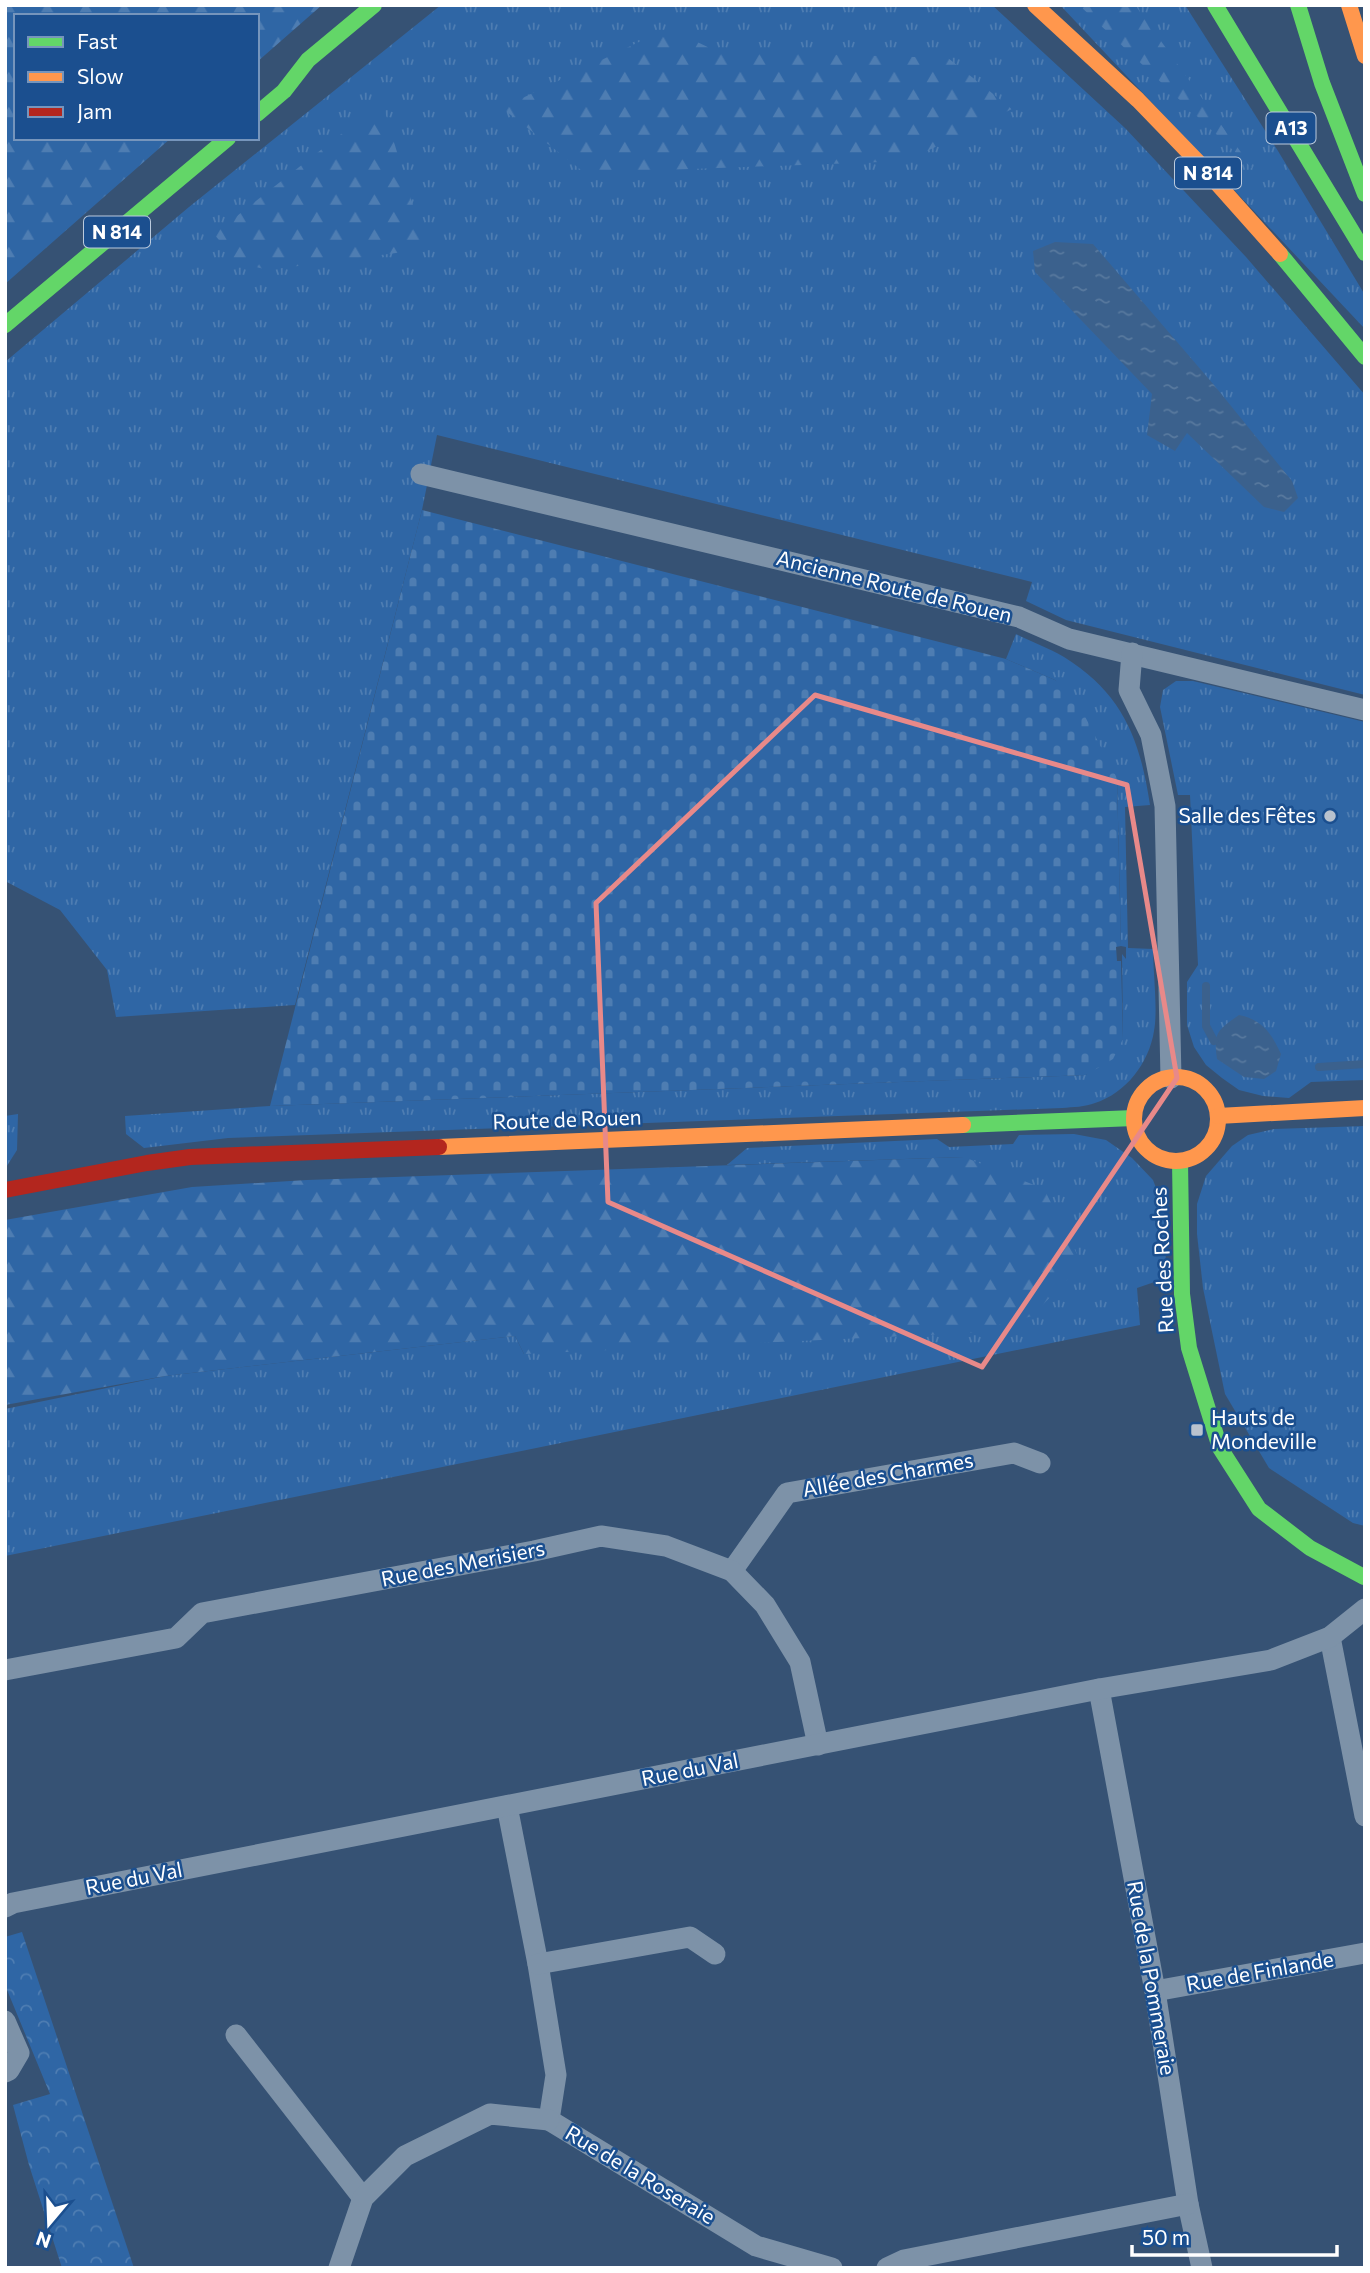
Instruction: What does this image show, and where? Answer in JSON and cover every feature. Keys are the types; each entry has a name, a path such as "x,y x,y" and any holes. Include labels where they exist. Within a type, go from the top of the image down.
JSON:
{"main road":[{"path":"259,112 284,91 308,61 374,5"},
{"name":"N 814","path":"1035,5 1136,98 1186,150 1295,270 1365,357"},
{"name":"A13","path":"1215,5 1365,253"},
{"path":"1298,5 1322,83 1365,194"},
{"path":"1349,5 1365,56"},
{"path":"284,91 321,73"},
{"name":"N 814","path":"5,325 226,140"},
{"path":"1171,1078 1193,1081 1202,1087 1215,1105 1218,1115 1214,1137 1208,1146 1200,1154 1180,1161 1166,1160 1142,1145 1136,1133 1134,1118 1141,1096 1149,1087 1171,1078"},
{"path":"1218,1115 1365,1108"},
{"name":"Route de Rouen","path":"5,1190 190,1157 1134,1118"},
{"name":"Rue des Roches","path":"1180,1161 1182,1294 1189,1348 1220,1448 1259,1509 1310,1548 1364,1577"},
{"path":"1364,1577 1361,1593 1365,1602"}],"street":[{"name":"Ancienne Route de Rouen","path":"421,474 1019,617 1069,639 1365,710"},
{"path":"1132,653 1129,690 1151,735 1165,806 1171,1078"},
{"name":"Allée des Charmes","path":"732,1572 787,1493 1014,1453 1040,1463"},
{"name":"Rue des Merisiers","path":"5,1670 177,1638 202,1613 521,1554 601,1536 666,1545 732,1572 765,1605 800,1662 818,1745"},
{"name":"Rue du Val","path":"5,1906 1099,1689 1271,1661 1330,1637 1365,1609"},
{"path":"1330,1637 1365,1816"},
{"name":"Rue de la Pommeraie","path":"1099,1689 1155,1991 1188,2204 1202,2268"},
{"name":"Rue de la Roseraie","path":"507,1806 538,1964 556,2075 549,2120 756,2246 832,2268"},
{"path":"538,1964 690,1937 715,1954"},
{"name":"Rue de Finlande","path":"1155,1991 1365,1953"},
{"path":"5,2021 19,2053 5,2072"},
{"path":"236,2035 363,2198"},
{"path":"339,2268 363,2198 405,2156 490,2114 549,2120"},
{"path":"887,2268 904,2260 1188,2204"}],"highlighted area":[{"path":"815,695 1127,785 1177,1078 982,1367 608,1202 596,903"}],"green space":[{"path":"5,5 322,5 259,60 259,14 14,14 14,140 169,140 5,284"},
{"path":"441,5 992,5 1125,128 1246,257 1365,395 1365,695 1066,620 1026,601 1032,582 437,435 422,510 295,1005 116,1017 107,970 60,910 5,881 5,362 189,207"},
{"path":"1060,5 1185,5 1365,295 1365,329"},
{"path":"1079,5 1135,5 1253,169"},
{"path":"668,28 716,51 948,58 1012,109 907,161 585,173 502,108"},
{"path":"382,102 426,249 268,270 237,262 214,234"},
{"path":"422,510 1006,659 1055,680 1079,705 1117,778 1121,946 1116,947 1117,961 1121,961 1123,1039 1113,1059 1086,1075 270,1106"},
{"path":"1016,634 1064,657 1101,686 1115,703 1134,739 1146,781 1150,805 1125,807 1128,948 1153,949 1155,1022 1147,1054 1134,1075 1117,1092 1087,1105 1062,1108 228,1138 144,1148 126,1134 125,1116 270,1106 1086,1075 1123,1039 1122,954 1126,959 1126,947 1121,946 1117,778 1055,680 1006,659"},
{"path":"1176,681 1193,681 1365,722 1365,1080 1311,1082 1289,1098 1263,1096 1239,1090 1222,1078 1206,1065 1194,1047 1187,1025 1187,982 1198,965 1190,795 1178,795 1160,707 1163,690"},
{"path":"18,1114 17,1150 5,1169 5,1116"},
{"path":"1365,1126 1365,1526 1353,1523 1269,1468 1225,1394 1203,1288 1197,1234 1197,1204 1206,1176 1232,1146 1248,1135 1274,1129"},
{"path":"1074,1134 1106,1140 1132,1158 1153,1180 1165,1211 1166,1278 1137,1288 1140,1325 5,1556 5,1409 165,1376 515,1336 524,1354 964,1157 727,1165 747,1148 937,1139 949,1147 1013,1144 1019,1135"},
{"path":"964,1157 1044,1189 1082,1264 1032,1316 970,1333 524,1354 515,1336 165,1376 5,1405 5,1220 192,1187 307,1180"},
{"path":"22,1932 134,2268 62,2268 13,2105 50,2094 5,1985 5,1937"}],"water":[{"path":"1055,242 1093,244 1214,385 1292,481 1298,498 1284,512 1264,507 1187,433 1175,451 1147,435 1152,394 1035,272 1033,251"},
{"path":"1239,1015 1254,1020 1265,1028 1281,1054 1276,1071 1264,1079 1244,1077 1217,1059 1216,1043 1219,1032"}],"waterway":[{"path":"1206,986 1206,1026 1214,1041"},
{"path":"1319,1067 1365,1064"}],"traffic: fast":[{"path":"259,112 284,91 308,60 374,5"},
{"path":"1215,5 1365,253"},
{"path":"1298,5 1322,83 1365,194"},
{"path":"5,325 226,140"},
{"path":"1280,254 1365,357"},
{"path":"963,1125 1134,1118"},
{"path":"1180,1161 1182,1294 1189,1348 1220,1448 1259,1509 1310,1548 1364,1577"}],"traffic: slow":[{"path":"1035,5 1138,100 1280,254"},
{"path":"1349,5 1365,56"},
{"path":"1176,1077 1192,1080 1211,1096 1218,1119 1215,1135 1199,1154 1176,1161 1160,1158 1141,1142 1134,1119 1137,1103 1153,1084 1176,1077"},
{"path":"1218,1116 1365,1108"},
{"path":"439,1147 963,1125"}],"traffic: jam":[{"path":"5,1190 190,1157 439,1147"}],"place":[{"name":"Salle des Fêtes","path":"1330,816"},
{"name":"Hauts de Mondeville","path":"1197,1430"}]}
